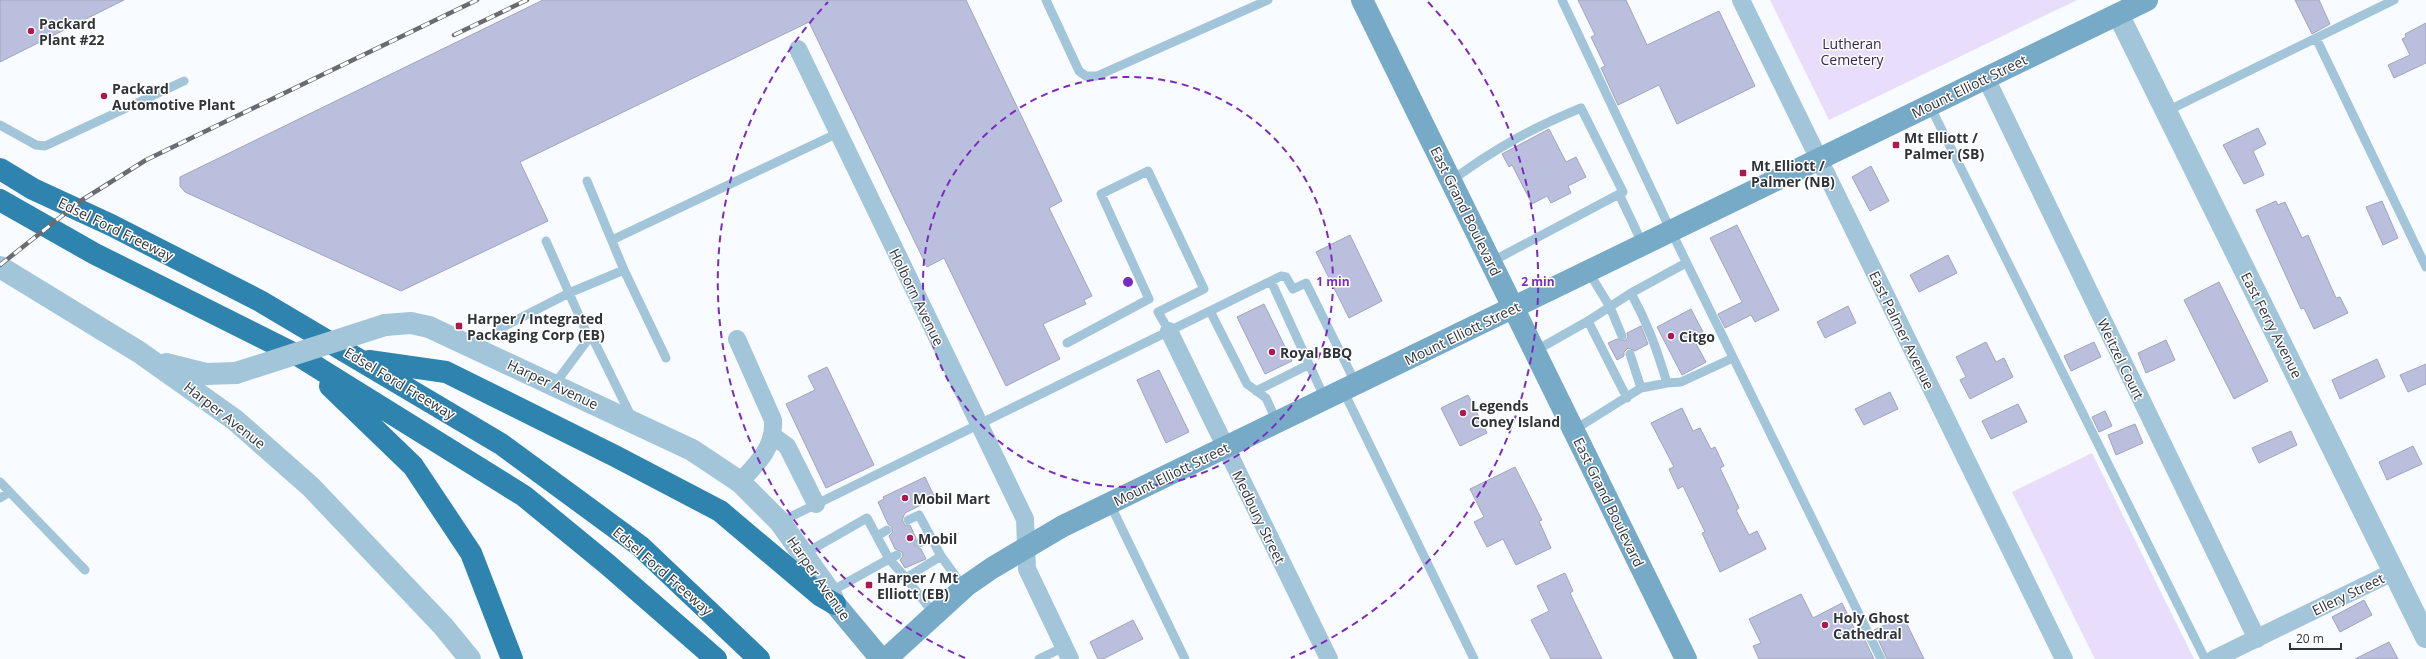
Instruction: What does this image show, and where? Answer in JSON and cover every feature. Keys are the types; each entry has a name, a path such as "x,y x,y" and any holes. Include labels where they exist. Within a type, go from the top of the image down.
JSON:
{"highway":[{"name":"Edsel Ford Freeway","path":"0,169 33,189 111,225 260,301 501,444 640,546 759,659"},
{"name":"Edsel Ford Freeway","path":"0,200 95,254 299,356 524,496 607,564 716,659"},
{"path":"299,356 413,466 471,553 512,659"},
{"path":"360,359 446,372 615,456 720,511 821,596 832,598"}],"main road":[{"name":"East Grand Boulevard","path":"1362,0 1686,659"},
{"name":"Mount Elliott Street","path":"886,659 964,588 992,568 1027,547 1110,504 1277,422 2147,0"},
{"name":"Harper Avenue","path":"832,598 881,659"}],"street":[{"name":"East Palmer Avenue","path":"1741,0 2064,659"},
{"name":"East Ferry Avenue","path":"2118,14 2165,112 2395,571 2426,636"},
{"name":"Holborn Avenue","path":"798,49 1025,519 1027,569 1068,653"},
{"name":"Weitzel Court","path":"1986,78 2257,639"},
{"name":"Harper Avenue","path":"0,267 139,352 226,414 311,487 363,544 443,626 470,659"},
{"name":"Harper Avenue","path":"139,352 187,370 219,375 236,373 385,325 411,322 429,327 633,421 692,450 740,482 780,522 832,598"},
{"name":"Medbury Street","path":"1169,331 1329,659"},
{"path":"737,339 773,420 773,436 764,454 740,482"},
{"path":"226,414 222,391 227,381 236,373"},
{"path":"773,436 787,446 816,504"},
{"name":"Ellery Street","path":"2214,659 2395,571"}],"lane":[{"path":"1046,0 1079,71 1086,76 1097,76 1264,1"},
{"path":"1562,0 1686,263 1881,659"},
{"path":"2165,112 2394,0"},
{"path":"2316,38 2426,267"},
{"path":"0,125 36,145 45,146 184,81"},
{"path":"1930,106 2206,659"},
{"path":"1451,181 1484,156 1537,126 1581,108 1623,192 1491,262"},
{"path":"612,240 838,134"},
{"path":"1067,344 1148,299 1102,194 1148,171 1204,288 1158,312 1169,331"},
{"path":"587,181 624,270 666,358"},
{"path":"1619,194 1644,245"},
{"path":"546,241 589,338 594,340 633,421"},
{"path":"1535,351 1588,321 1632,293 1686,263"},
{"path":"497,330 569,293 624,270"},
{"path":"1588,271 1610,307 1622,336"},
{"path":"780,522 1281,276 1286,277 1293,289 1306,283 1341,391 1474,659"},
{"path":"1271,281 1308,365 1341,391"},
{"path":"1632,293 1656,345 1666,383"},
{"path":"1210,311 1247,384 1268,401 1277,422"},
{"path":"1588,321 1627,398"},
{"path":"554,385 589,338"},
{"path":"1630,354 1642,388"},
{"path":"1574,430 1642,388 1666,383 1681,382 1733,358"},
{"path":"1256,391 1308,365"},
{"path":"0,482 84,570"},
{"path":"0,498 10,492"},
{"path":"1110,504 1184,659"},
{"path":"908,520 919,515 941,556 964,588"},
{"path":"802,555 867,518 877,536 893,556 906,578 934,614"},
{"path":"877,536 887,530"},
{"path":"919,543 930,537"},
{"path":"832,598 893,556"},
{"path":"906,578 941,556"},
{"path":"1039,659 1068,653"}],"green space":[{"name":"Lutheran Cemetery","path":"1770,0 2077,0 1829,120"},
{"path":"2092,453 2194,659 2095,659 2012,492"}],"building":[{"name":"Packard Plant #22","path":"0,0 124,0 0,62"},
{"path":"543,0 966,0 1062,201 1049,208 1092,296 1084,300 1086,304 1043,324 1060,359 1006,386 944,258 927,267 809,22 520,162 548,221 401,291 185,192 180,186 180,177"},
{"path":"1578,0 1626,0 1647,45 1719,11 1755,86 1677,124 1659,85 1618,105 1601,68 1605,66 1591,37 1595,35"},
{"path":"2295,0 2319,0 2330,24 2312,34"},
{"path":"2426,23 2426,63 2394,78 2388,65 2410,55 2402,39 2406,37 2405,34"},
{"path":"2258,128 2266,144 2253,151 2264,175 2244,184 2223,145"},
{"path":"1549,129 1566,162 1576,157 1586,177 1568,186 1571,193 1551,203 1547,196 1532,204 1512,165 1509,167 1502,154"},
{"path":"1871,166 1889,201 1870,211 1852,177"},
{"path":"2276,201 2278,205 2285,202 2302,238 2308,235 2336,298 2340,297 2348,313 2314,329 2304,308 2301,309 2256,210"},
{"path":"2382,201 2398,238 2383,245 2366,207"},
{"path":"1737,225 1779,310 1755,322 1751,315 1725,328 1718,314 1742,302 1710,238"},
{"path":"1350,235 1382,301 1349,318 1316,252"},
{"path":"1948,255 1957,273 1919,292 1910,275"},
{"path":"2219,282 2268,381 2234,399 2184,300"},
{"path":"1264,304 1292,361 1265,374 1237,317"},
{"path":"1848,306 1856,323 1825,338 1817,322"},
{"path":"1691,309 1703,332 1693,338 1706,362 1682,375 1657,327"},
{"path":"1641,326 1648,344 1635,351 1628,348 1624,352 1624,356 1617,360 1608,343 1617,339 1625,341 1628,337 1627,333"},
{"path":"2166,340 2175,360 2146,373 2138,353"},
{"path":"1986,342 1996,362 2004,358 2013,377 1970,399 1960,380 1966,377 1956,357"},
{"path":"2094,342 2101,357 2071,371 2064,356"},
{"path":"2377,359 2385,377 2340,399 2332,380"},
{"path":"2426,364 2426,384 2408,392 2400,375"},
{"path":"827,367 874,465 826,488 786,404 815,390 808,376"},
{"path":"1159,370 1189,432 1166,443 1137,380"},
{"path":"1890,392 1898,409 1864,425 1855,409"},
{"path":"1468,395 1487,433 1460,446 1441,408"},
{"path":"2018,404 2027,422 1991,439 1982,421"},
{"path":"1682,408 1693,431 1700,428 1711,449 1715,447 1724,466 1720,468 1739,508 1736,510 1749,535 1757,531 1766,549 1720,572 1702,533 1705,532 1683,486 1678,489 1669,469 1674,467 1651,423"},
{"path":"2105,411 2112,426 2099,432 2092,417"},
{"path":"2135,424 2143,443 2116,455 2108,435"},
{"path":"2291,431 2297,445 2259,463 2252,448"},
{"path":"2413,446 2422,464 2387,480 2379,462"},
{"path":"1515,467 1542,520 1539,521 1551,548 1516,565 1503,539 1487,547 1474,522 1484,517 1470,489"},
{"path":"925,477 935,498 905,513 902,520 905,525 910,525 916,538 914,545 921,549 926,559 905,568 900,560 903,556 902,552 895,549 889,536 892,533 892,527 888,524 878,502 884,499 883,497"},
{"path":"1565,573 1573,591 1570,593 1602,659 1551,659 1531,620 1549,611 1537,586"},
{"name":"Holy Ghost Cathedral","path":"1801,594 1813,618 1842,603 1859,638 1863,636 1874,659 1759,659 1753,646 1761,643 1749,619"},
{"path":"2364,600 2372,615 2340,632 2332,617"},
{"path":"1903,616 1924,659 1887,659 1874,630"},
{"path":"1133,620 1143,639 1103,659 1098,659 1090,642"},
{"path":"2389,642 2398,659 2355,659"}],"railway":[{"path":"0,265 82,200 146,160 477,0"},
{"path":"454,35 527,0"}],"place":[{"name":"Packard Plant #22","path":"31,31"},
{"name":"Packard Automotive Plant","path":"104,96"},
{"name":"Mt Elliott / Palmer (SB)","path":"1896,145"},
{"name":"Mt Elliott / Palmer (NB)","path":"1743,173"},
{"name":"Harper / Integrated Packaging Corp (EB)","path":"459,326"},
{"name":"Citgo","path":"1671,336"},
{"name":"Royal BBQ","path":"1272,352"},
{"name":"Legends Coney Island","path":"1463,413"},
{"name":"Mobil Mart","path":"905,498"},
{"name":"Mobil","path":"910,538"},
{"name":"Harper / Mt Elliott (EB)","path":"869,585"},
{"name":"Holy Ghost Cathedral","path":"1825,625"}]}
